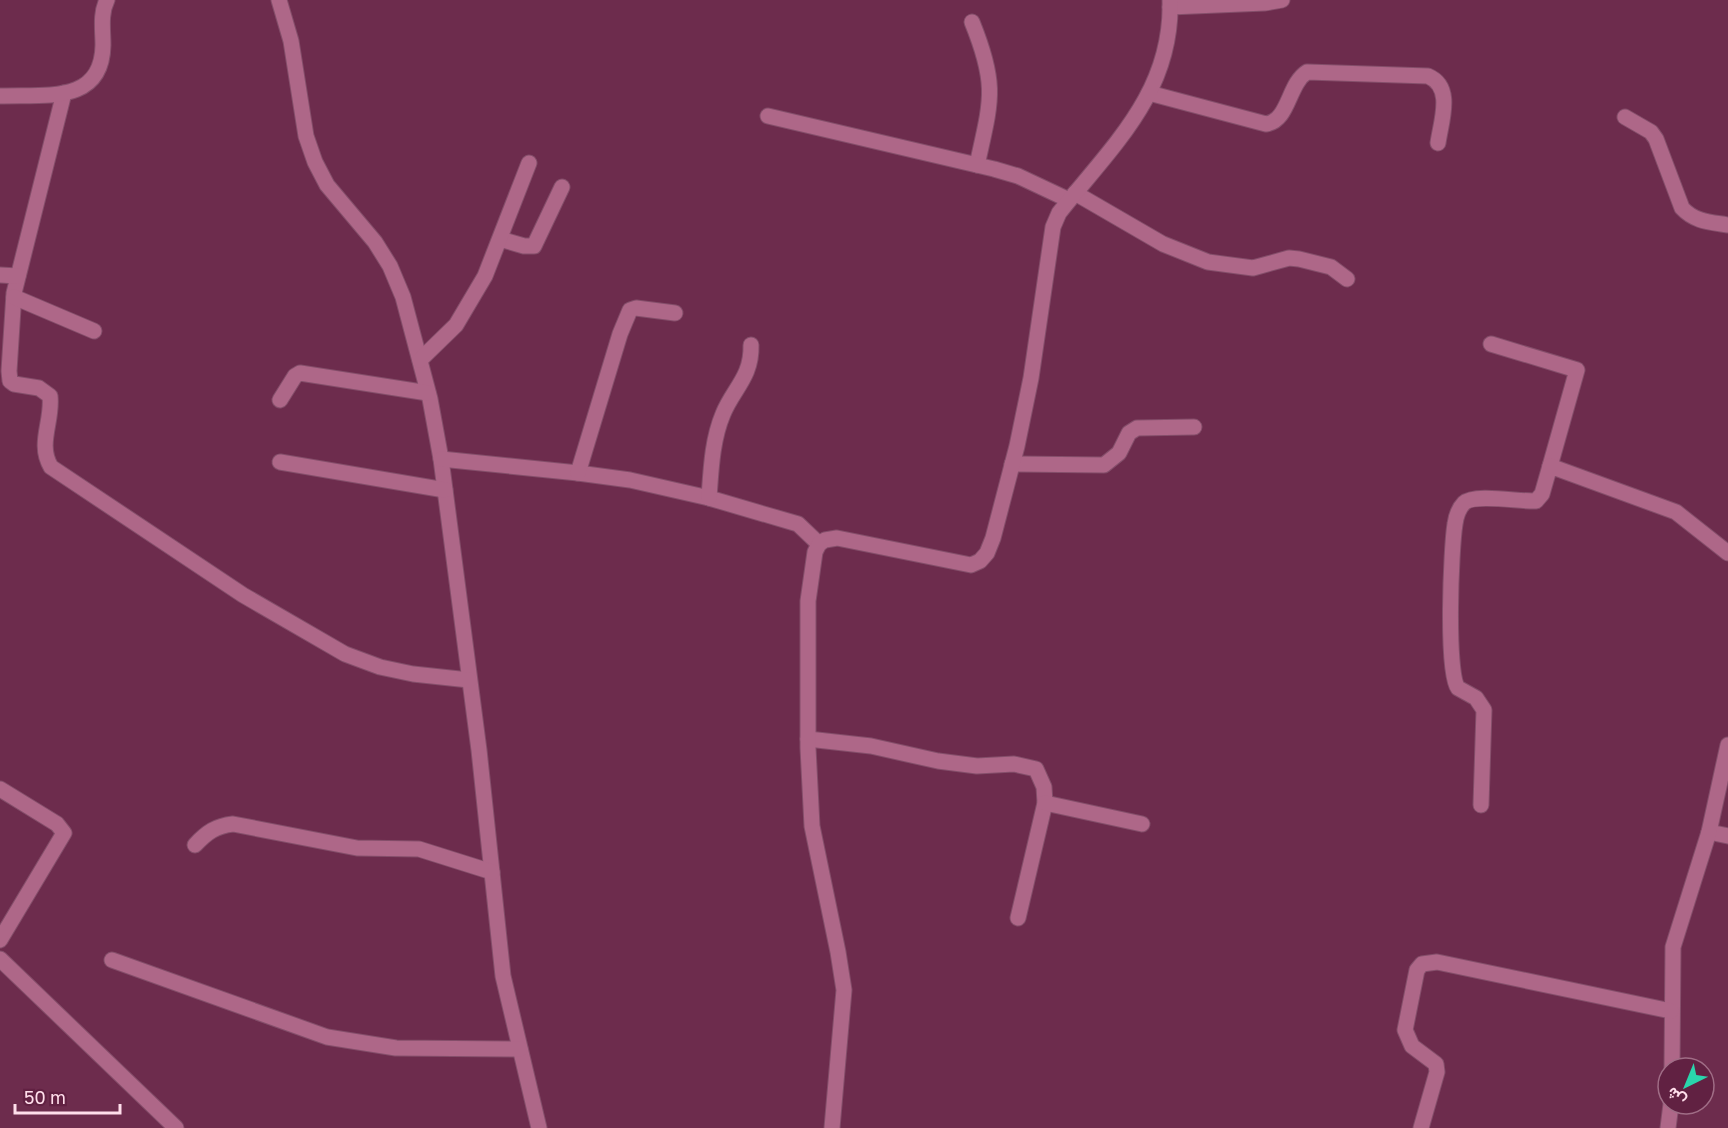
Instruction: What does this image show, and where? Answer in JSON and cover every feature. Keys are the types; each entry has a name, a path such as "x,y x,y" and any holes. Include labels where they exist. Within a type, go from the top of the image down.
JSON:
{"street":[{"path":"279,0 291,41 306,136 315,162 327,185 375,242 390,266 403,297 428,393 441,459 470,680 503,976 539,1128"},
{"path":"819,544 837,538 971,565 980,561 987,553 1012,464 1031,378 1051,238 1059,213 1117,141 1161,71 1171,25 1170,3 1265,3 1282,0"},
{"path":"0,96 77,91 97,77 102,64 106,1"},
{"path":"972,22 984,51 992,90 977,165"},
{"path":"1149,93 1266,124 1276,122 1280,117 1293,86 1307,72 1428,76 1440,85 1444,93 1438,143"},
{"path":"64,93 18,276 14,297 9,377 14,384 39,388 50,396 45,458 51,467 243,595 345,654 380,667 413,674 470,680"},
{"path":"768,116 1018,176 1072,197 1163,244 1208,262 1253,268 1288,258 1299,259 1331,267 1347,279"},
{"path":"1625,117 1656,139 1682,208 1689,216 1699,221 1728,225"},
{"path":"420,360 456,325 485,276 529,164"},
{"path":"500,239 524,246 534,246 562,187"},
{"path":"0,275 18,276"},
{"path":"14,297 94,331"},
{"path":"578,473 620,334 630,310 636,308 675,313"},
{"path":"1481,805 1484,710 1476,698 1458,688 1453,675 1451,614 1455,523 1459,510 1470,500 1536,501 1542,494 1576,370 1491,344"},
{"path":"709,498 718,427 723,411 744,378 750,363 751,345"},
{"path":"280,400 295,376 300,373 428,393"},
{"path":"1012,464 1104,465 1119,453 1130,433 1137,428 1194,427"},
{"path":"441,459 630,480 709,498 798,524 819,544"},
{"path":"280,462 445,490"},
{"path":"1550,466 1676,512 1728,553"},
{"path":"819,544 812,563 808,601 808,739 812,826 844,990 832,1128"},
{"path":"808,739 872,746 938,761 977,766 1027,765 1036,769 1041,777 1045,803 1018,918"},
{"path":"1672,1056 1673,947 1709,832 1728,745"},
{"path":"0,789 57,824 64,833 1,939"},
{"path":"1045,803 1142,824"},
{"path":"195,845 218,826 233,824 357,848 419,849 492,872"},
{"path":"1709,832 1728,836"},
{"path":"0,959 176,1128"},
{"path":"112,960 327,1036 396,1048 520,1049"},
{"path":"1421,1128 1437,1072 1436,1064 1412,1046 1406,1030 1417,970 1422,964 1437,962 1671,1011"}]}
